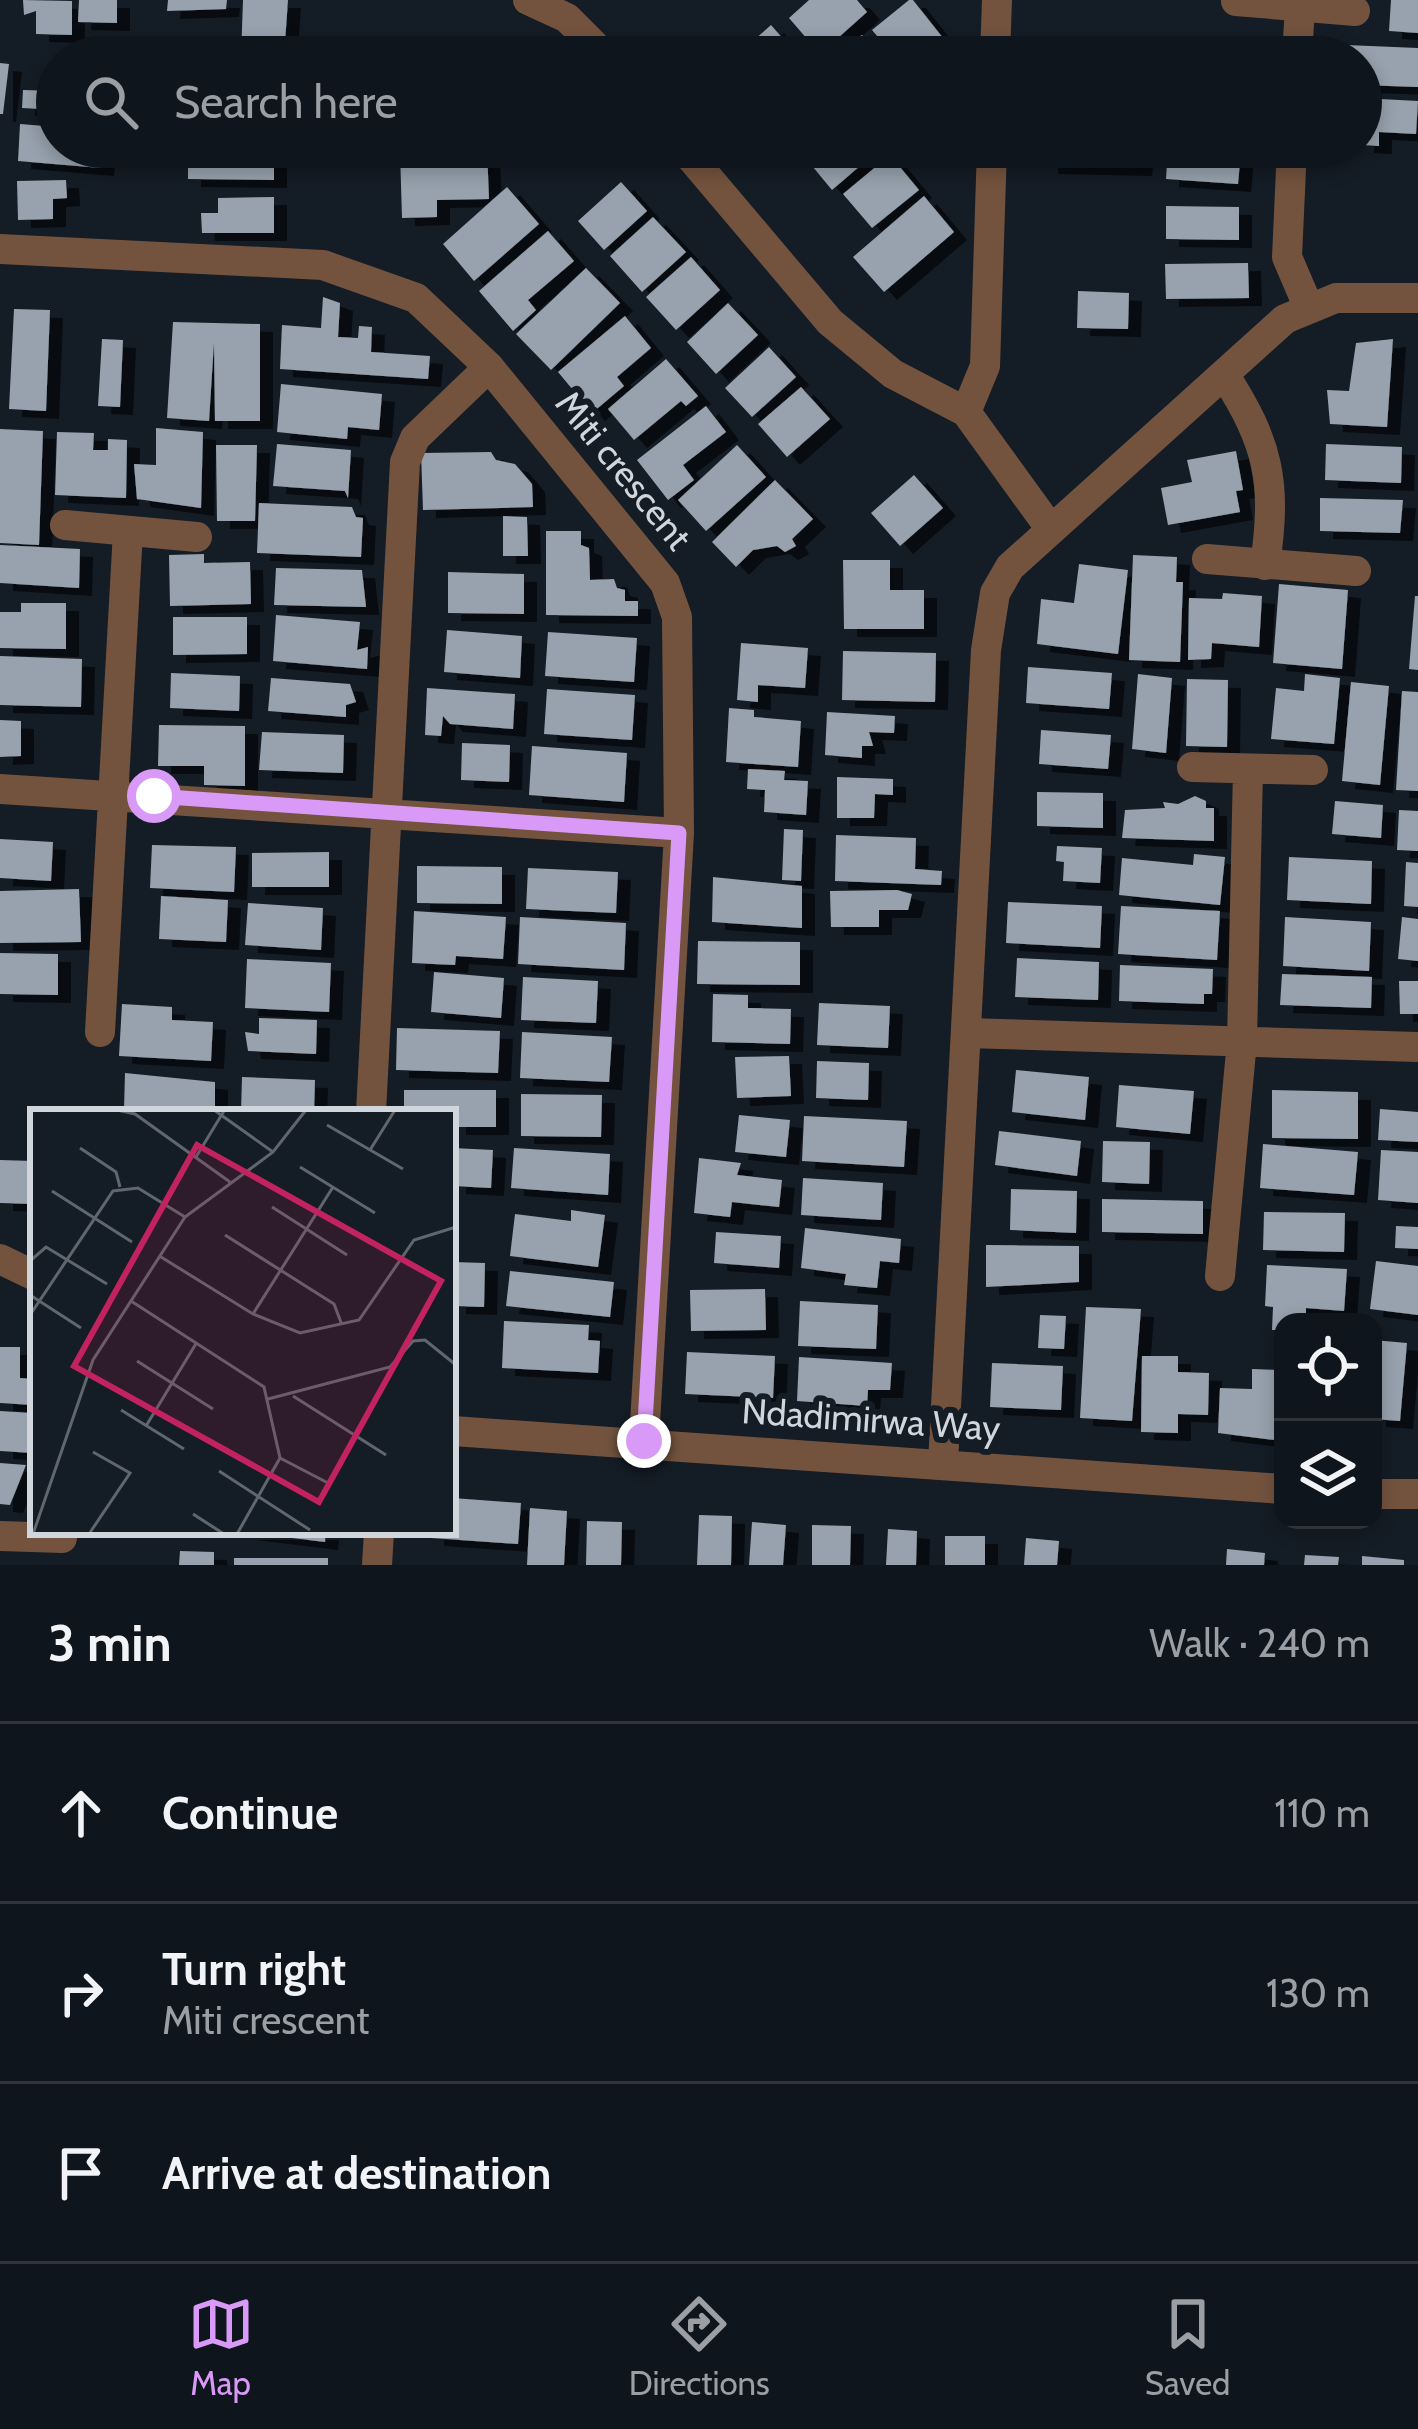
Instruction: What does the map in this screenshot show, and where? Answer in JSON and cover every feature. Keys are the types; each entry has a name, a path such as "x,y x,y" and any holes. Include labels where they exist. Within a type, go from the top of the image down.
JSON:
{"street":[{"path":"527,0 567,18 585,36"},
{"path":"996,36 997,0"},
{"path":"1237,1 1355,11"},
{"path":"1298,36 1300,7"},
{"path":"700,168 830,322 893,374 966,412 1050,528"},
{"path":"966,412 985,366 991,168"},
{"path":"1291,168 1287,257 1308,306"},
{"name":"Miti crescent","path":"0,249 323,265 416,298 489,367 665,583 677,617 679,833 644,1441"},
{"path":"943,1462 986,650 995,593 1010,567 1050,528 1308,306 1336,298 1418,298"},
{"path":"371,1109 390,817 404,462 415,438 489,367"},
{"path":"1224,374 1264,445 1274,506 1264,565"},
{"path":"65,526 197,537"},
{"path":"100,1032 128,531"},
{"path":"1207,559 1356,571"},
{"path":"1192,767 1312,770"},
{"path":"1220,1276 1242,1041 1248,769"},
{"path":"0,789 679,833"},
{"path":"966,1033 1418,1047"},
{"path":"0,1259 30,1274"},
{"name":"Ndadimirwa Way","path":"456,1431 1274,1488"},
{"path":"1382,1494 1418,1494"},
{"path":"377,1565 379,1535"},
{"path":"0,1536 62,1545"}],"building":[{"path":"23,0 72,1 72,35 36,34 36,11 24,15"},
{"path":"79,0 117,0 117,23 78,22"},
{"path":"168,0 227,0 226,9 167,11"},
{"path":"243,0 288,0 285,36 242,36"},
{"path":"809,0 857,0 867,12 840,36 804,36 789,18"},
{"path":"913,0 941,36 877,36 872,30"},
{"path":"1391,0 1418,0 1418,33 1389,31"},
{"path":"771,25 781,36 759,36"},
{"path":"1382,46 1418,48 1418,87 1382,86"},
{"path":"0,63 9,64 3,114 0,114"},
{"path":"23,90 36,90 36,109 22,108"},
{"path":"1382,99 1418,101 1416,134 1382,132"},
{"path":"20,124 36,125 36,163 18,161"},
{"path":"188,168 274,168 274,180 188,179"},
{"path":"401,168 488,168 489,199 437,200 437,217 402,218"},
{"path":"814,168 858,168 832,190"},
{"path":"874,168 901,168 919,190 872,228 843,194"},
{"path":"1167,168 1239,168 1238,184 1166,179"},
{"path":"66,180 67,198 53,199 53,219 18,220 17,181"},
{"path":"621,182 647,211 604,250 578,221"},
{"path":"507,187 539,224 474,281 443,244"},
{"path":"924,196 954,232 884,292 853,257"},
{"path":"274,197 274,233 202,233 201,213 218,213 218,198"},
{"path":"1166,206 1239,207 1239,240 1166,239"},
{"path":"653,217 686,252 642,292 610,256"},
{"path":"548,231 574,261 528,300 536,310 513,331 479,291"},
{"path":"691,257 720,290 676,330 646,297"},
{"path":"1248,263 1249,298 1166,299 1165,264"},
{"path":"586,268 620,303 551,370 516,334"},
{"path":"1078,291 1129,293 1128,329 1077,328"},
{"path":"323,297 340,303 338,337 358,338 359,326 372,327 371,352 430,356 428,379 280,369 282,325 321,328"},
{"path":"728,303 758,335 716,374 687,342"},
{"path":"14,309 50,310 46,411 9,409"},
{"path":"625,316 651,348 617,377 624,386 592,413 558,372"},
{"path":"173,322 260,324 260,421 215,421 214,342 209,421 167,418"},
{"path":"102,339 123,340 120,407 98,406"},
{"path":"1393,339 1387,427 1330,424 1327,390 1349,391 1356,343"},
{"path":"769,347 796,377 752,417 725,388"},
{"path":"666,359 698,396 686,406 681,401 634,440 608,409"},
{"path":"281,384 382,394 379,430 348,427 347,439 277,432"},
{"path":"801,387 830,419 787,457 758,424"},
{"path":"706,406 726,432 683,465 694,480 668,500 637,460"},
{"path":"156,428 203,432 201,508 137,499 134,464 156,465"},
{"path":"0,429 43,431 39,545 0,543"},
{"path":"57,432 94,433 93,450 108,450 108,439 127,440 126,498 55,495"},
{"path":"277,444 351,450 348,498 345,491 273,486"},
{"path":"1326,444 1402,447 1401,483 1325,480"},
{"path":"216,445 257,445 255,521 217,521"},
{"path":"737,445 766,477 706,531 678,500"},
{"path":"1236,451 1243,490 1236,491 1240,512 1168,525 1161,488 1192,482 1187,460"},
{"path":"491,452 496,460 515,464 532,484 533,507 423,510 421,453"},
{"path":"914,475 943,508 900,546 871,513"},
{"path":"775,480 813,519 792,539 796,546 785,552 777,546 753,550 736,567 712,542"},
{"path":"1320,498 1403,500 1400,533 1320,531"},
{"path":"259,503 352,507 356,517 363,518 361,557 257,553"},
{"path":"503,516 527,517 528,556 503,556"},
{"path":"546,531 581,531 581,545 589,548 590,580 614,579 617,588 625,590 625,601 638,601 638,616 546,615"},
{"path":"0,545 80,549 79,588 0,583"},
{"path":"204,554 204,563 250,562 251,604 170,606 169,555"},
{"path":"1133,555 1177,557 1176,582 1183,582 1180,662 1129,660"},
{"path":"843,560 890,560 890,590 924,590 924,629 844,629"},
{"path":"1079,564 1128,570 1118,654 1037,644 1041,599 1074,603"},
{"path":"276,568 362,570 366,607 274,605"},
{"path":"448,572 524,574 524,614 448,613"},
{"path":"1279,584 1348,590 1342,669 1273,663"},
{"path":"1223,593 1262,596 1259,647 1212,643 1211,659 1188,660 1189,598 1222,599"},
{"path":"1418,596 1418,670 1409,669"},
{"path":"21,603 66,603 66,649 0,648 0,612 21,612"},
{"path":"276,615 360,622 357,650 368,647 367,669 273,661"},
{"path":"173,617 247,617 247,654 173,655"},
{"path":"447,630 522,636 520,678 444,672"},
{"path":"548,632 637,638 634,682 545,676"},
{"path":"741,643 808,648 805,688 758,685 758,702 737,700"},
{"path":"843,651 936,653 935,702 842,700"},
{"path":"0,656 82,659 81,707 0,705"},
{"path":"1028,667 1112,673 1109,709 1026,703"},
{"path":"171,673 240,676 239,711 170,708"},
{"path":"1138,674 1172,678 1166,753 1132,749"},
{"path":"1305,674 1340,678 1334,744 1271,739 1276,688 1304,691"},
{"path":"271,678 350,684 356,702 346,705 346,717 268,711"},
{"path":"1187,679 1228,680 1227,747 1186,746"},
{"path":"1351,682 1389,686 1380,785 1342,781"},
{"path":"427,688 515,694 513,729 450,724 443,716 441,736 425,735"},
{"path":"547,689 635,695 632,740 544,734"},
{"path":"1402,691 1418,692 1418,791 1396,790"},
{"path":"729,708 754,710 754,717 801,721 798,767 726,762"},
{"path":"827,712 895,716 894,733 869,732 873,746 862,746 862,758 825,755"},
{"path":"0,720 21,721 21,756 0,757"},
{"path":"159,725 245,726 245,786 204,785 204,766 158,766"},
{"path":"1041,730 1111,735 1108,769 1039,764"},
{"path":"262,732 344,735 343,773 259,770"},
{"path":"462,743 510,745 509,782 461,780"},
{"path":"532,746 627,753 624,802 529,795"},
{"path":"748,769 785,771 784,780 808,781 806,815 764,812 765,790 747,789"},
{"path":"837,777 893,779 893,795 875,794 874,818 837,818"},
{"path":"1037,792 1103,793 1103,828 1037,826"},
{"path":"1195,796 1206,801 1206,808 1214,808 1214,841 1122,838 1125,810 1165,808 1163,802 1178,804"},
{"path":"1335,801 1383,805 1381,838 1332,834"},
{"path":"1399,810 1418,811 1418,851 1397,850"},
{"path":"784,829 803,830 801,881 782,880"},
{"path":"836,835 916,838 915,869 942,871 941,885 835,881"},
{"path":"0,839 53,842 51,881 0,878"},
{"path":"152,845 236,847 234,892 150,888"},
{"path":"1057,846 1102,848 1100,883 1063,881 1064,862 1056,861"},
{"path":"329,852 329,887 252,887 252,853"},
{"path":"1194,854 1225,857 1220,905 1119,895 1122,858 1193,865"},
{"path":"1289,857 1372,861 1371,904 1287,900"},
{"path":"1406,862 1418,863 1418,907 1404,906"},
{"path":"417,866 502,867 502,904 417,903"},
{"path":"528,868 618,872 616,913 526,909"},
{"path":"713,877 802,886 802,928 712,922"},
{"path":"79,889 81,942 0,943 0,891"},
{"path":"830,891 912,894 908,910 879,910 879,927 831,927"},
{"path":"161,896 228,900 226,942 159,939"},
{"path":"1008,902 1102,906 1100,948 1006,943"},
{"path":"248,903 323,908 321,950 245,945"},
{"path":"1121,906 1220,911 1217,960 1118,954"},
{"path":"414,911 506,917 503,959 456,956 455,965 412,963"},
{"path":"520,917 626,923 624,970 518,964"},
{"path":"1285,917 1371,922 1369,971 1283,966"},
{"path":"1402,917 1418,919 1418,961 1398,959"},
{"path":"698,941 800,942 800,985 697,984"},
{"path":"0,953 58,954 58,995 0,994"},
{"path":"1017,958 1099,962 1098,1000 1015,997"},
{"path":"247,959 331,963 329,1012 245,1008"},
{"path":"1120,965 1213,969 1212,994 1204,994 1204,1004 1119,1001"},
{"path":"434,972 504,978 501,1018 431,1012"},
{"path":"1282,974 1372,977 1371,1008 1280,1005"},
{"path":"523,977 598,981 596,1023 521,1020"},
{"path":"1399,981 1418,981 1418,1014 1400,1014"},
{"path":"713,994 748,995 748,1008 791,1009 790,1044 712,1042"},
{"path":"819,1003 890,1006 888,1048 817,1045"},
{"path":"122,1004 172,1007 172,1020 213,1022 211,1061 119,1056"},
{"path":"259,1018 317,1020 316,1054 248,1051 245,1032 259,1034"},
{"path":"397,1028 500,1031 498,1073 396,1070"},
{"path":"522,1032 612,1037 609,1082 520,1078"},
{"path":"789,1056 791,1096 737,1098 735,1057"},
{"path":"817,1061 869,1063 868,1100 816,1098"},
{"path":"1016,1070 1089,1077 1085,1120 1012,1112"},
{"path":"125,1073 215,1082 215,1109 124,1109"},
{"path":"242,1077 315,1080 314,1109 241,1109"},
{"path":"1119,1085 1194,1091 1190,1134 1116,1127"},
{"path":"404,1090 496,1090 496,1127 456,1127 456,1109 404,1109"},
{"path":"1272,1090 1358,1092 1358,1139 1272,1138"},
{"path":"521,1094 602,1095 601,1137 521,1136"},
{"path":"1380,1109 1418,1112 1418,1142 1378,1140"},
{"path":"739,1115 790,1120 786,1157 735,1152"},
{"path":"804,1116 907,1121 904,1167 802,1161"},
{"path":"999,1131 1081,1141 1077,1176 995,1165"},
{"path":"1103,1141 1150,1142 1149,1184 1102,1182"},
{"path":"1263,1144 1358,1152 1354,1195 1260,1188"},
{"path":"456,1148 493,1150 491,1188 456,1186"},
{"path":"514,1148 610,1154 608,1195 511,1188"},
{"path":"1381,1150 1418,1152 1418,1203 1378,1200"},
{"path":"699,1158 741,1163 737,1175 782,1180 779,1207 732,1202 730,1217 694,1213"},
{"path":"0,1160 30,1161 30,1204 0,1203"},
{"path":"803,1178 883,1183 881,1220 801,1215"},
{"path":"1011,1189 1077,1191 1076,1233 1010,1230"},
{"path":"1102,1199 1203,1201 1203,1234 1102,1232"},
{"path":"571,1210 605,1215 598,1267 510,1256 515,1214 571,1221"},
{"path":"1264,1212 1345,1213 1344,1252 1263,1250"},
{"path":"1396,1226 1418,1227 1418,1249 1395,1248"},
{"path":"805,1228 901,1239 899,1263 880,1261 877,1288 844,1285 846,1274 801,1268"},
{"path":"716,1232 781,1236 779,1268 714,1263"},
{"path":"986,1245 1079,1246 1079,1282 986,1287"},
{"path":"1376,1261 1418,1266 1418,1315 1370,1309"},
{"path":"456,1262 485,1263 484,1307 456,1306"},
{"path":"1267,1265 1347,1269 1344,1311 1306,1308 1306,1313 1274,1313 1272,1330 1273,1307 1265,1306"},
{"path":"510,1271 614,1282 610,1317 506,1306"},
{"path":"765,1289 766,1330 691,1331 690,1290"},
{"path":"800,1301 878,1305 876,1349 798,1346"},
{"path":"1086,1307 1141,1309 1132,1421 1080,1418"},
{"path":"1040,1315 1066,1316 1064,1349 1038,1348"},
{"path":"504,1321 589,1325 588,1340 600,1341 598,1373 502,1368"},
{"path":"1382,1341 1407,1343 1400,1421 1382,1420"},
{"path":"0,1347 20,1347 20,1378 30,1379 30,1405 0,1403"},
{"path":"687,1352 775,1356 773,1398 685,1394"},
{"path":"1142,1356 1178,1356 1178,1372 1209,1373 1208,1415 1178,1414 1178,1433 1141,1432"},
{"path":"799,1357 892,1363 890,1390 868,1390 867,1406 797,1401"},
{"path":"992,1363 1063,1366 1061,1410 990,1407"},
{"path":"1252,1369 1274,1370 1274,1440 1218,1433 1220,1388 1252,1389"},
{"path":"0,1411 30,1413 30,1453 0,1451"},
{"path":"0,1463 26,1465 10,1505 0,1504"},
{"path":"456,1498 521,1503 518,1544 431,1538 456,1535"},
{"path":"530,1508 567,1511 564,1565 527,1565"},
{"path":"699,1515 732,1516 731,1565 697,1565"},
{"path":"587,1521 622,1522 621,1565 586,1565"},
{"path":"752,1522 786,1525 783,1565 749,1565"},
{"path":"812,1525 851,1526 850,1565 812,1565"},
{"path":"888,1529 917,1531 916,1565 886,1565"},
{"path":"268,1535 326,1535 325,1542"},
{"path":"945,1536 985,1536 985,1565 945,1565"},
{"path":"1026,1538 1059,1541 1057,1565 1024,1565"},
{"path":"1227,1549 1265,1553 1264,1565 1226,1565"},
{"path":"180,1551 214,1552 214,1565 179,1565"},
{"path":"1305,1555 1339,1557 1338,1565 1304,1565"},
{"path":"1362,1556 1404,1560 1404,1565 1362,1565"},
{"path":"234,1558 328,1558 328,1565 234,1565"}],"route":[{"path":"154,796 390,817 679,833 644,1441"}]}
